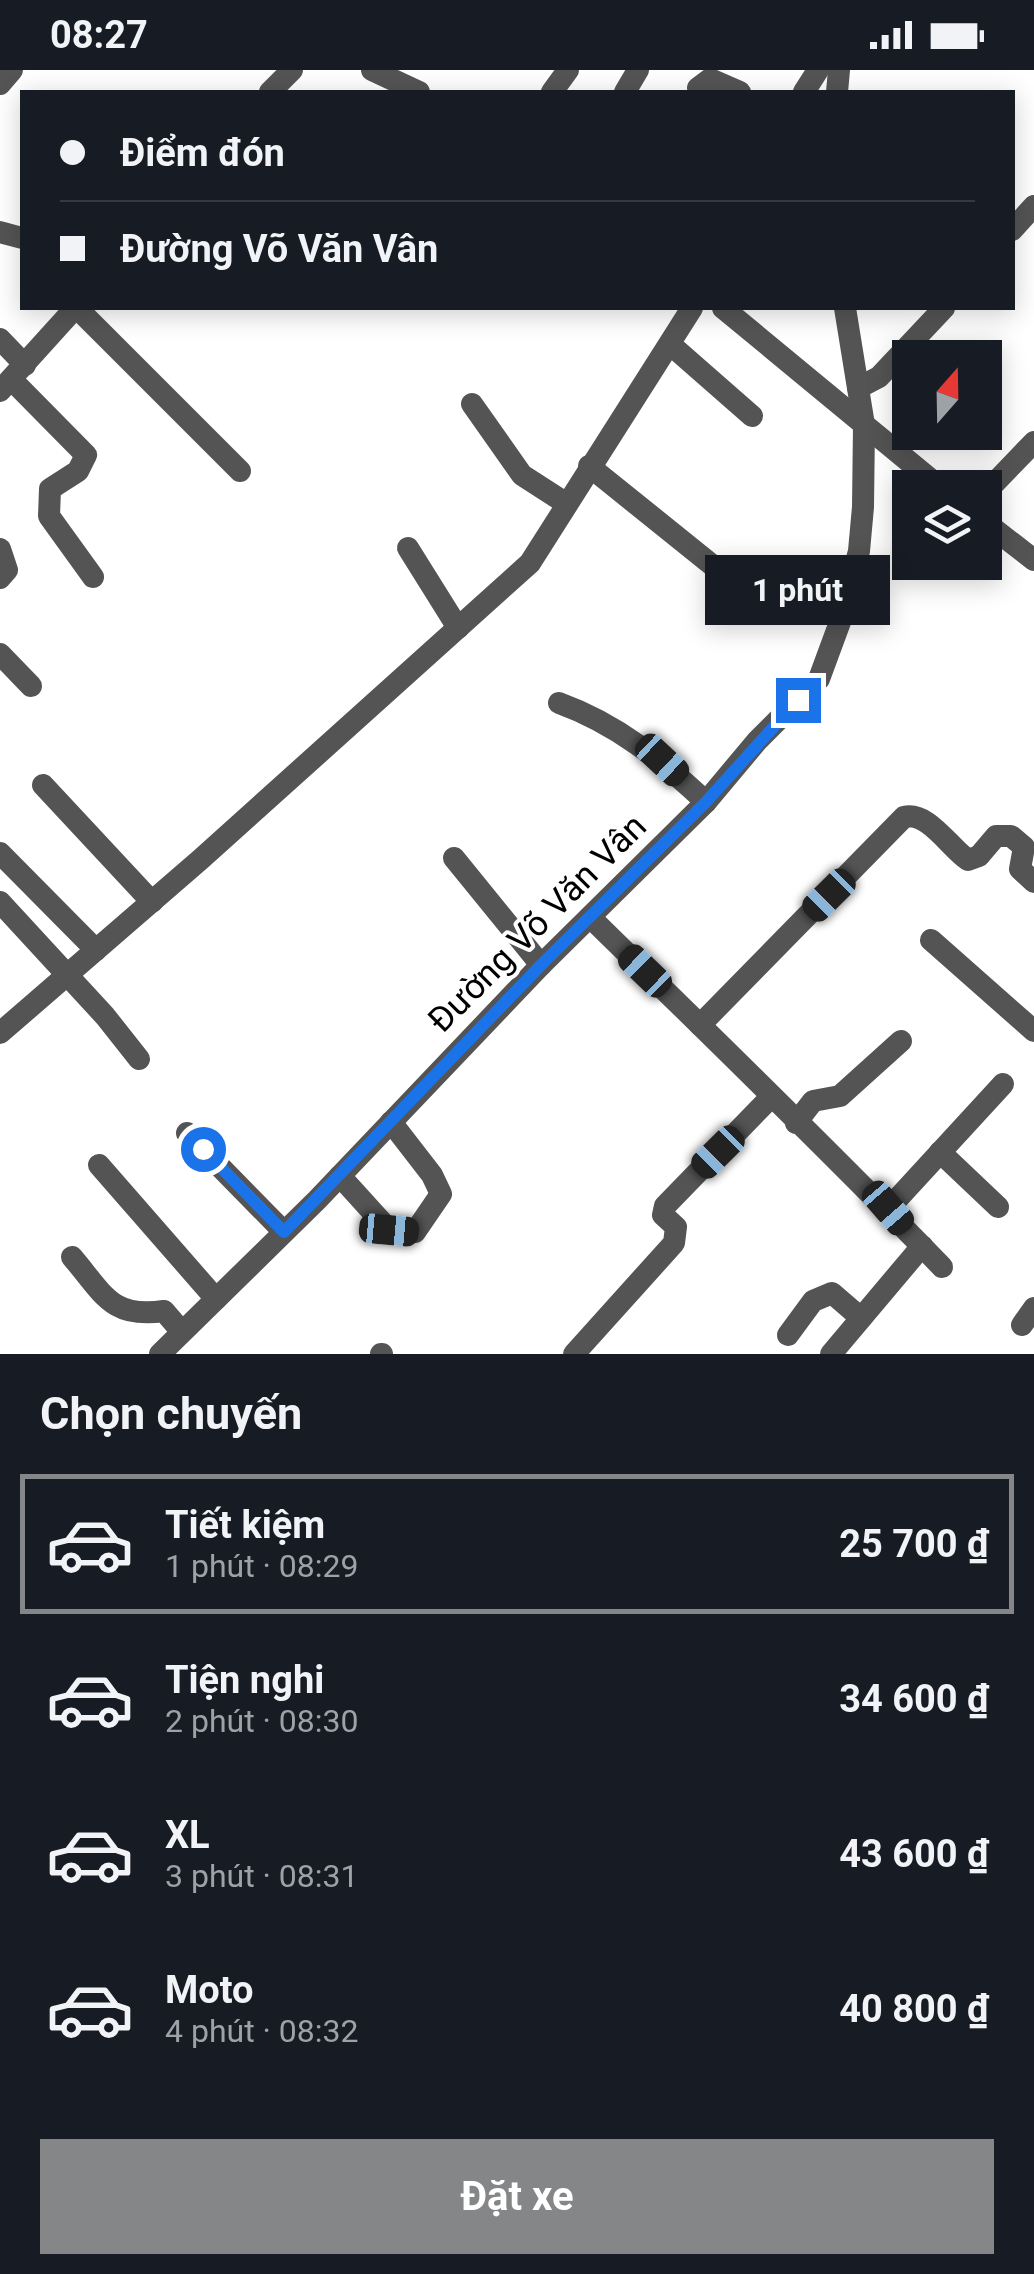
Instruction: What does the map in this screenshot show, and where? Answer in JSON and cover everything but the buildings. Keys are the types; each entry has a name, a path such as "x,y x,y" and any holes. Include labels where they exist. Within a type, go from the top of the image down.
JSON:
{"street":[{"path":"0,84 12,70"},
{"path":"272,90 292,70"},
{"path":"372,70 413,90"},
{"path":"698,88 710,79 735,90"},
{"path":"1015,227 1034,206"},
{"path":"12,379 74,310"},
{"path":"78,310 240,470"},
{"path":"0,1032 152,902 530,563 691,310"},
{"path":"725,310 918,470"},
{"name":"Đường Võ Văn Vân","path":"160,1354 706,802 756,742 818,678 830,655 859,551 864,425 845,310"},
{"path":"858,388 879,377 942,310"},
{"path":"0,339 12,379 86,455 78,471 50,488 49,516 93,576"},
{"path":"670,345 752,416"},
{"path":"472,404 522,475 567,504"},
{"path":"1002,475 1034,442"},
{"path":"589,466 717,569"},
{"path":"1002,535 1034,560"},
{"path":"408,548 458,628"},
{"path":"0,549 8,570 0,578"},
{"path":"0,654 30,686"},
{"path":"559,703 624,734 662,760 706,802"},
{"path":"43,784 152,902"},
{"path":"700,1024 904,816 913,814 968,860 974,860 996,836 1011,836 1024,847 1020,869 1034,882"},
{"path":"0,852 96,950"},
{"path":"454,858 542,964"},
{"path":"0,902 140,1059"},
{"path":"590,917 796,1123 888,1208 942,1267"},
{"path":"931,940 1032,1027"},
{"path":"796,1123 813,1102 840,1096 901,1041"},
{"path":"888,1208 1003,1084"},
{"path":"574,1354 674,1242 676,1227 663,1216 665,1206 772,1098"},
{"path":"340,1176 389,1230 415,1232 441,1194 432,1175 391,1122"},
{"path":"187,1133 284,1232"},
{"path":"940,1152 998,1206"},
{"path":"99,1166 216,1299"},
{"path":"831,1354 922,1246"},
{"path":"72,1257 115,1307 145,1314 164,1311 182,1332"},
{"path":"788,1335 813,1301 832,1293 861,1318"}],"route":[{"path":"203,1149 284,1232 542,964 706,802 756,742 798,700"}]}
